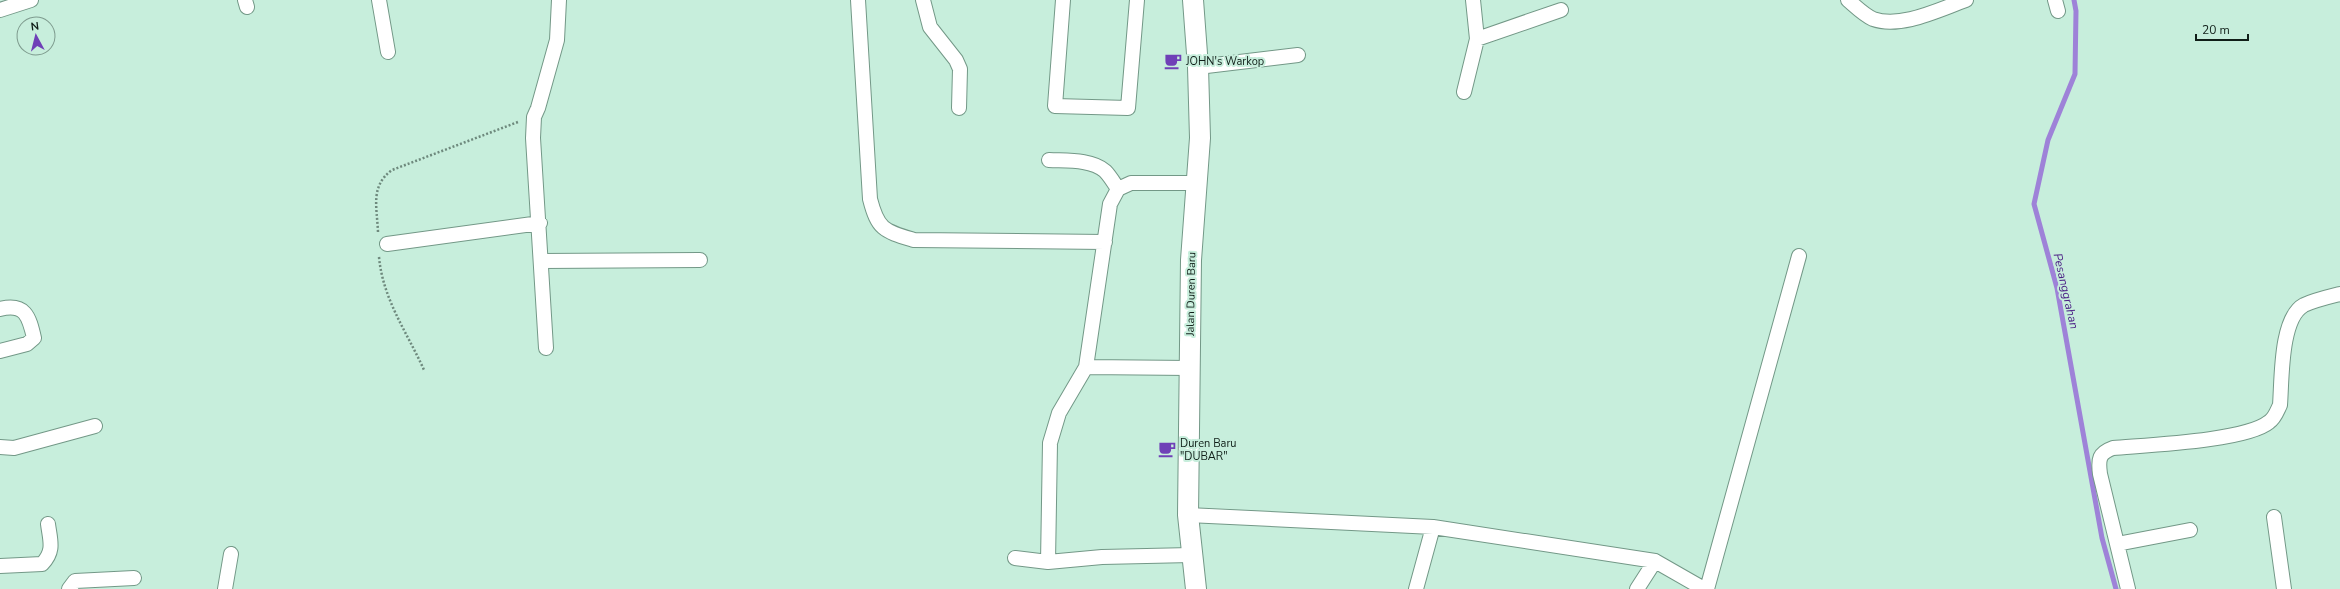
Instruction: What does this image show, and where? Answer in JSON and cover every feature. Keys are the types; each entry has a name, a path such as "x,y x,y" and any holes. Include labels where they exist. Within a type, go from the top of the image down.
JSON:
{"street":[{"path":"0,10 31,0"},
{"path":"379,0 388,52"},
{"path":"546,348 540,223 533,138 534,117 538,108 557,40 559,0"},
{"path":"858,0 870,199 875,219 888,232 914,240 1104,242"},
{"path":"923,0 930,27 956,60 960,69 959,108"},
{"path":"1063,0 1054,106 1128,108 1137,0"},
{"name":"Jalan Duren Baru","path":"1193,0 1198,68 1200,138 1192,260 1188,516 1191,555 1196,589"},
{"path":"1464,92 1477,38 1473,0"},
{"path":"1848,0 1872,19 1890,21 1907,19 1966,0"},
{"path":"1477,38 1561,10"},
{"path":"1198,68 1298,55"},
{"path":"1049,160 1082,162 1094,166 1105,171 1118,189"},
{"path":"1048,562 1050,443 1059,413 1086,367 1110,204 1118,189 1124,185 1141,182 1197,183"},
{"path":"381,245 540,223"},
{"path":"1707,589 1799,256"},
{"path":"542,261 700,260"},
{"path":"2128,589 2100,474 2098,462 2104,452 2113,448 2231,436 2253,430 2268,423 2276,415 2280,404 2286,338 2289,325 2295,313 2303,306 2340,294"},
{"path":"0,309 17,307 22,311 30,326 34,338 27,344 0,351"},
{"path":"1086,367 1190,368"},
{"path":"0,447 14,448 95,426"},
{"path":"1188,516 1433,527 1654,562 1704,589"},
{"path":"2274,517 2284,589"},
{"path":"0,566 42,564 48,558 52,548 48,524"},
{"path":"1416,589 1433,527"},
{"path":"2117,544 2190,530"},
{"path":"225,589 231,554"},
{"path":"1015,558 1048,562 1102,557 1191,555"},
{"path":"1637,589 1654,562"},
{"path":"69,589 75,581 134,578"}],"path":[{"path":"424,370 391,306 382,276 381,245 376,195 382,177 392,170 534,117"}],"waterway":[{"name":"Pesanggrahan","path":"2074,0 2076,11 2075,74 2048,140 2034,204 2057,288 2102,538 2116,589"}],"place":[{"name":"JOHN's Warkop","path":"1173,61"},
{"name":"Duren Baru \"DUBAR\"","path":"1167,449"}]}
